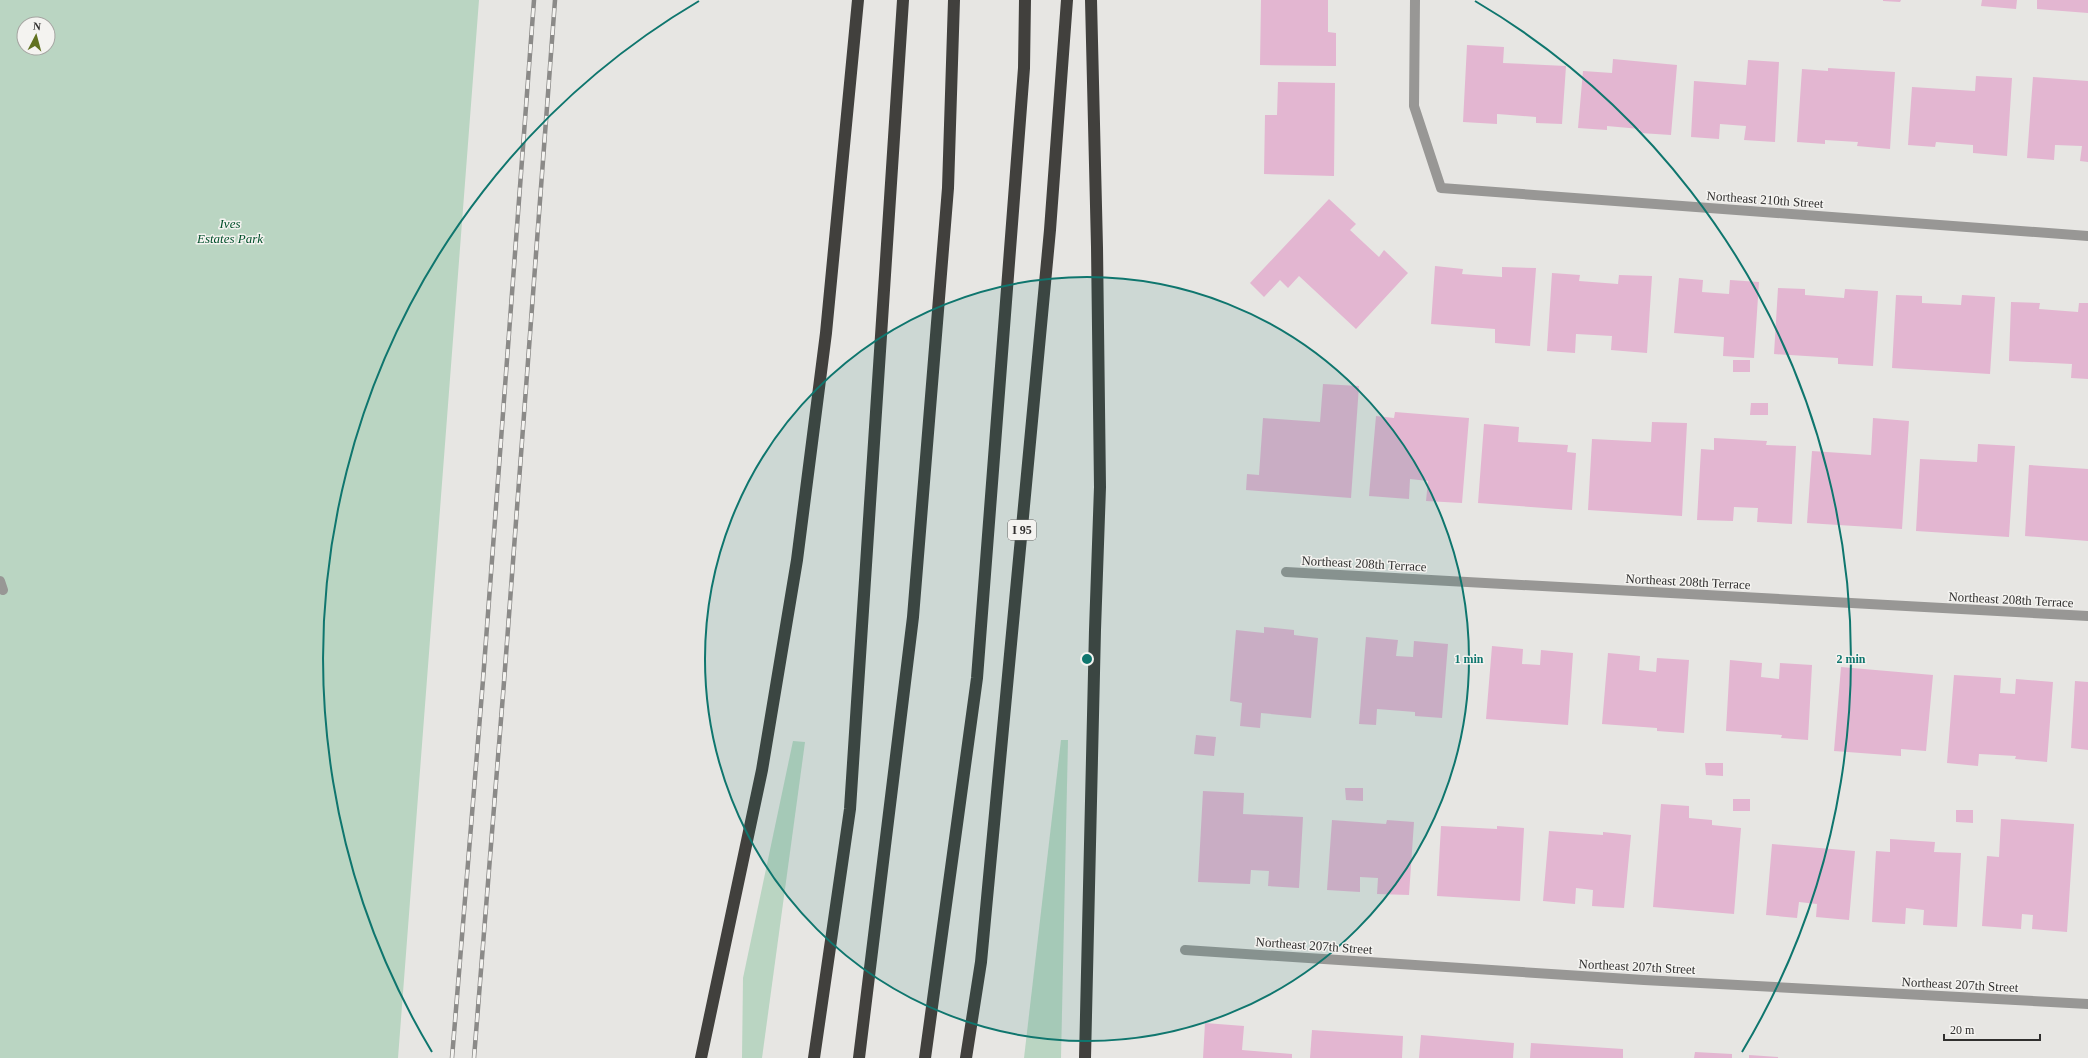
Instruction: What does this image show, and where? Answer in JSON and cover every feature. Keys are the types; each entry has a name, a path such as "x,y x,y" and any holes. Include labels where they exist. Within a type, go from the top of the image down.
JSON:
{"highway":[{"path":"701,1058 762,770 797,560 826,333 858,0"},
{"path":"814,1058 850,809 903,0"},
{"path":"860,1058 913,616 948,188 954,0"},
{"path":"925,1058 978,678 1024,68 1026,0"},
{"name":"I 95","path":"966,1058 982,954 1050,230 1067,0"},
{"path":"1085,1058 1095,630 1100,487 1097,247 1091,0"}],"street":[{"name":"Northeast 210th Street","path":"1415,0 1414,106 1441,188 2088,236"},
{"name":"Northeast 208th Terrace","path":"1286,572 2088,616"},
{"name":"Northeast 207th Street","path":"1185,950 1644,980 2088,1004"}],"green space":[{"name":"Ives Estates Park","path":"0,0 479,0 398,1058 0,1058"},
{"path":"1061,740 1068,740 1061,1058 1024,1058"},
{"path":"793,741 805,742 762,1058 742,1058 743,978"}],"building":[{"path":"1261,0 1328,0 1328,32 1336,33 1336,66 1260,65"},
{"path":"1883,0 1901,0 1900,2"},
{"path":"1982,0 2017,0 2016,9 1981,6"},
{"path":"2037,0 2088,0 2088,13 2037,9"},
{"path":"1467,45 1504,47 1503,63 1566,66 1562,124 1536,123 1536,117 1497,114 1497,124 1463,122"},
{"path":"1613,59 1677,65 1671,135 1640,133 1640,129 1607,126 1607,130 1578,128 1583,71 1612,73"},
{"path":"1748,60 1779,62 1775,142 1744,140 1746,126 1720,124 1719,139 1691,137 1694,81 1746,85"},
{"path":"1828,68 1895,72 1890,149 1857,146 1858,142 1825,140 1825,144 1797,142 1802,69 1828,71"},
{"path":"1976,76 2012,78 2007,156 1973,153 1973,145 1936,142 1935,147 1908,145 1912,87 1975,91"},
{"path":"2033,77 2088,81 2088,162 2080,161 2082,146 2055,145 2054,160 2027,158"},
{"path":"1278,82 1335,83 1334,176 1264,174 1265,115 1277,115"},
{"path":"1329,199 1356,224 1350,230 1379,257 1384,250 1408,273 1356,329 1299,276 1288,288 1280,280 1264,297 1250,283"},
{"path":"1435,266 1463,269 1462,274 1502,277 1502,267 1536,268 1530,346 1495,343 1495,329 1431,324"},
{"path":"1552,273 1580,275 1579,281 1618,284 1619,275 1652,276 1647,353 1611,350 1612,336 1576,334 1575,353 1547,351"},
{"path":"1679,278 1703,280 1702,292 1729,294 1730,280 1759,282 1754,358 1723,356 1724,337 1674,333"},
{"path":"1778,288 1805,289 1805,295 1844,298 1845,289 1878,291 1873,366 1838,364 1838,358 1774,354"},
{"path":"1896,295 1922,296 1922,303 1961,305 1962,295 1995,297 1990,374 1892,368"},
{"path":"2011,302 2040,303 2039,309 2078,312 2079,303 2088,303 2088,379 2071,378 2072,364 2009,361"},
{"path":"1733,360 1750,360 1750,372 1733,372"},
{"path":"1323,384 1359,386 1351,498 1246,490 1247,474 1259,475 1263,418 1320,422"},
{"path":"1751,403 1768,403 1768,415 1750,415"},
{"path":"1395,412 1469,418 1462,503 1426,501 1428,481 1410,479 1409,499 1369,496 1376,416 1394,418"},
{"path":"1873,418 1909,421 1902,529 1807,523 1812,451 1871,455"},
{"path":"1652,422 1687,423 1682,516 1588,510 1592,439 1651,442"},
{"path":"1484,424 1519,427 1518,442 1568,445 1567,452 1576,453 1572,510 1478,503"},
{"path":"1714,438 1767,441 1766,445 1796,446 1792,524 1757,522 1758,508 1734,507 1733,521 1697,520 1701,449 1714,450"},
{"path":"1978,444 2015,446 2009,537 1916,531 1920,459 1977,462"},
{"path":"2029,465 2088,469 2088,541 2025,536"},
{"path":"1264,627 1294,630 1294,635 1318,638 1311,718 1261,713 1260,728 1240,726 1242,703 1230,701 1236,630 1264,633"},
{"path":"1366,637 1398,640 1396,656 1413,657 1414,641 1448,644 1442,718 1415,716 1415,712 1377,709 1376,725 1359,724"},
{"path":"1492,646 1523,649 1522,664 1540,665 1541,650 1573,653 1568,725 1486,719"},
{"path":"1608,653 1640,656 1639,670 1656,672 1657,658 1689,660 1684,733 1657,731 1657,728 1602,724"},
{"path":"1730,660 1762,663 1761,677 1779,679 1780,663 1812,665 1808,740 1781,738 1782,735 1726,731"},
{"path":"1841,667 1933,675 1926,751 1901,749 1901,756 1834,751"},
{"path":"1954,675 2001,678 2000,693 2015,694 2016,679 2053,682 2047,762 2015,759 2016,756 1979,754 1978,766 1947,763"},
{"path":"2075,681 2088,682 2088,750 2071,748"},
{"path":"1196,735 1216,737 1214,756 1194,754"},
{"path":"1705,763 1723,763 1723,776 1706,775"},
{"path":"1345,788 1363,788 1363,801 1346,800"},
{"path":"1203,791 1244,793 1243,814 1303,817 1299,888 1268,886 1269,871 1251,870 1250,884 1198,882"},
{"path":"1733,799 1750,799 1750,811 1733,811"},
{"path":"1661,804 1689,806 1689,818 1712,820 1712,825 1741,828 1734,914 1653,907"},
{"path":"1956,810 1973,810 1973,823 1956,822"},
{"path":"2001,819 2074,824 2067,932 2032,929 2033,915 2022,914 2021,929 1982,926 1987,856 1999,857"},
{"path":"1332,820 1386,824 1387,820 1414,822 1409,895 1377,894 1378,878 1360,877 1360,892 1327,890"},
{"path":"1441,826 1497,829 1497,826 1524,828 1520,901 1437,896"},
{"path":"1549,831 1603,835 1603,832 1631,835 1624,908 1592,906 1593,890 1576,888 1575,904 1543,901"},
{"path":"1890,839 1935,842 1934,852 1961,853 1957,927 1923,925 1924,910 1906,908 1905,924 1872,922 1876,851 1890,852"},
{"path":"1772,844 1855,851 1849,920 1816,917 1817,904 1799,902 1797,918 1766,915"},
{"path":"1205,1023 1244,1026 1242,1050 1292,1054 1292,1058 1203,1058"},
{"path":"1312,1030 1403,1036 1402,1058 1310,1058"},
{"path":"1421,1035 1514,1043 1513,1058 1419,1058"},
{"path":"1531,1043 1623,1049 1623,1058 1530,1058"},
{"path":"1695,1052 1732,1054 1732,1058 1694,1058"},
{"path":"1749,1055 1778,1057 1778,1058 1749,1058"}],"railway":[{"path":"452,1058 483,680 534,0"},
{"path":"474,1058 504,682 555,0"}]}
